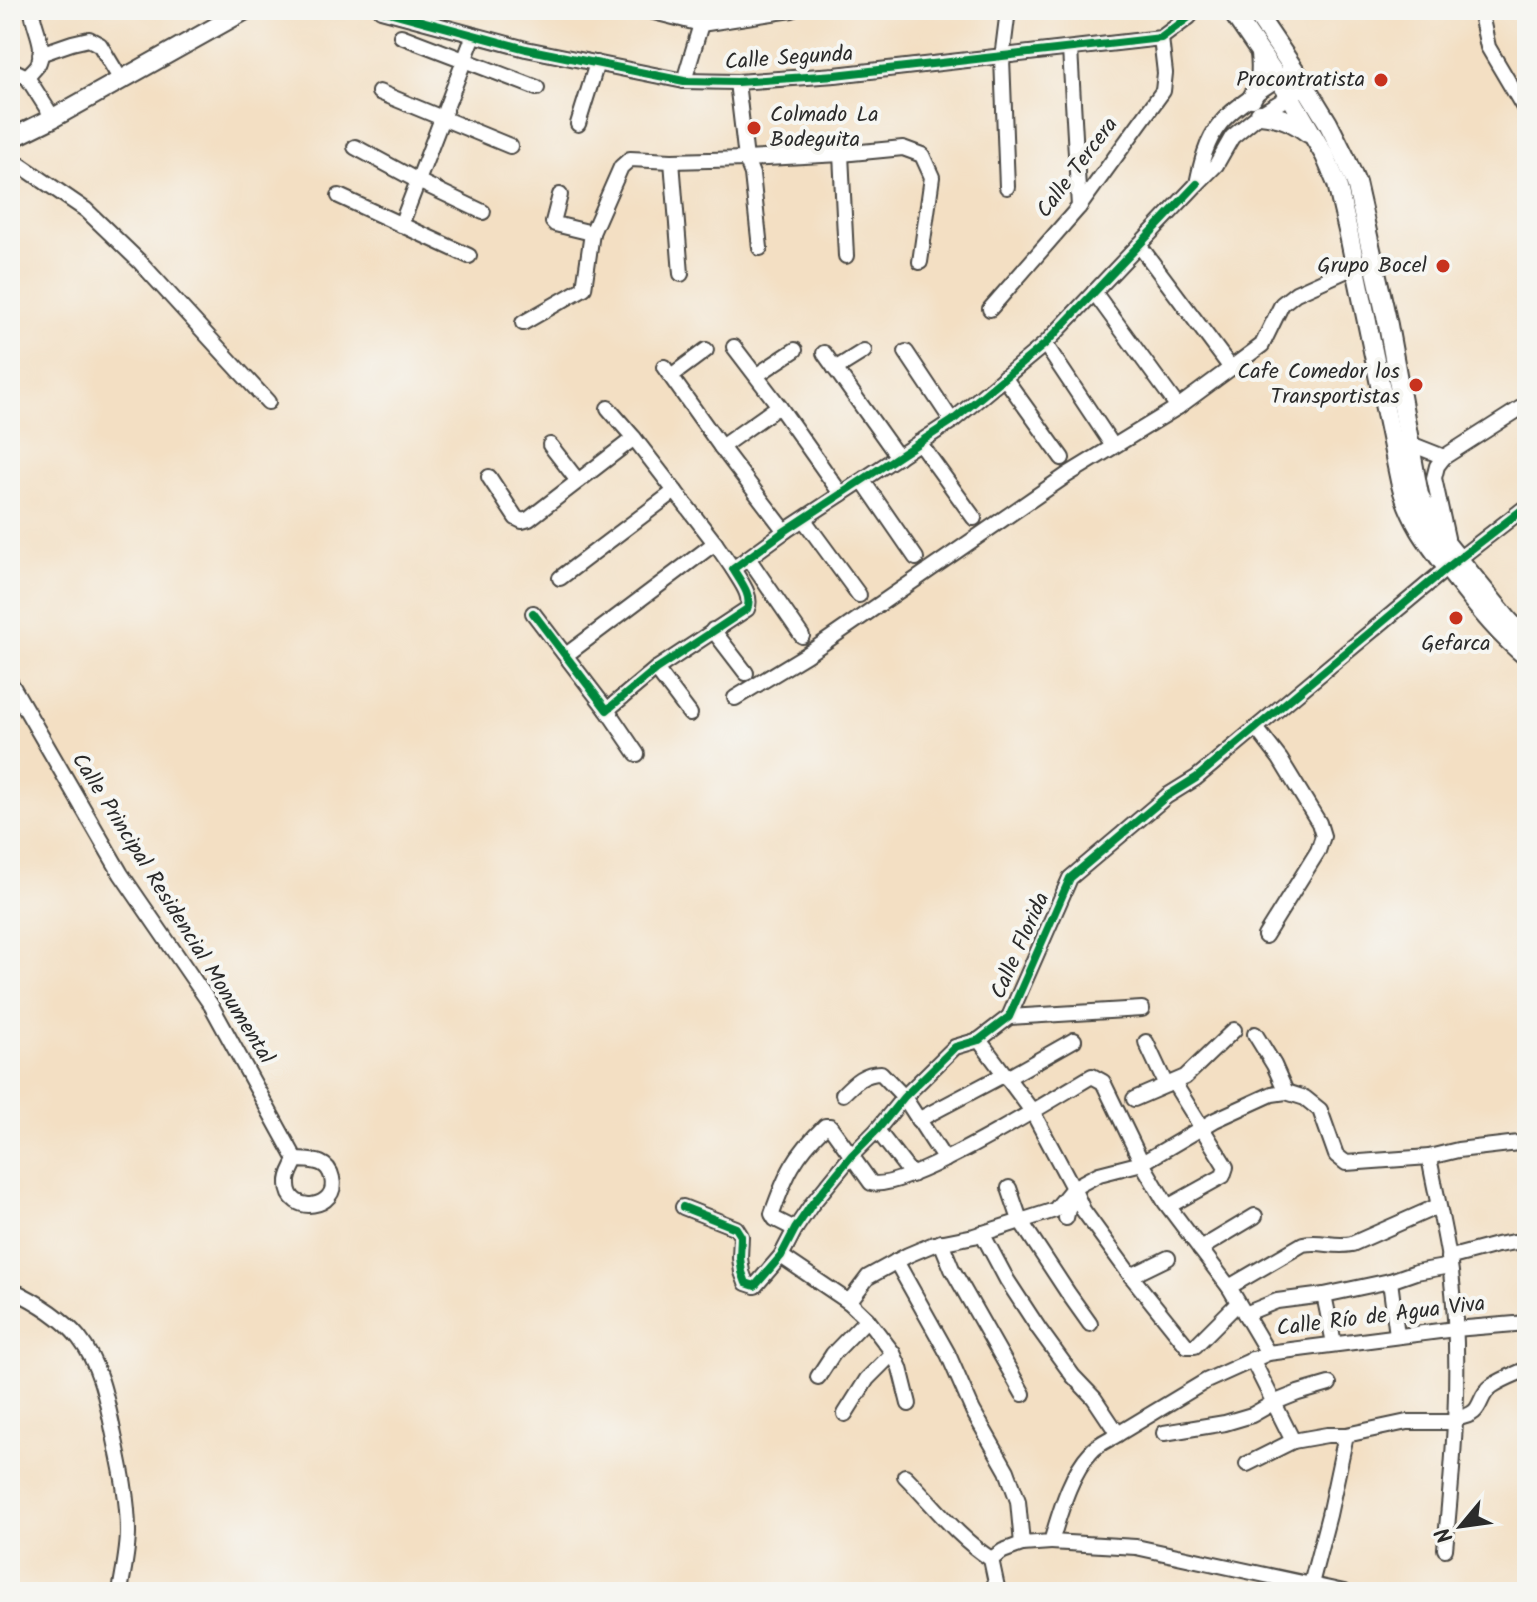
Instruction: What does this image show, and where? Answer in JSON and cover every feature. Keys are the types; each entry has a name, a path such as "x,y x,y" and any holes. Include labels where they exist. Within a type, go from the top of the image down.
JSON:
{"main road":[{"path":"10,139 246,10"},
{"path":"1231,10 1278,79 1298,92 1337,140 1356,183 1404,498 1429,546 1452,557 1527,640"},
{"path":"1254,10 1293,68 1298,92 1337,184 1356,266 1411,444 1419,495 1435,528 1498,630 1527,657"},
{"path":"1259,51 1262,75 1256,106 1295,123 1318,144"}],"street":[{"path":"27,77 40,61 40,40 32,10"},
{"name":"Calle Segunda","path":"381,10 419,14 474,35 526,49 684,81 737,82 835,75 1161,38"},
{"path":"646,10 701,24 792,10"},
{"path":"1007,187 1002,58 1008,10"},
{"path":"1161,38 1195,10"},
{"path":"1480,10 1488,47 1527,113"},
{"path":"684,81 701,24"},
{"path":"401,225 474,35"},
{"path":"401,36 537,88"},
{"name":"Calle Tercera","path":"990,309 1079,207 1163,91 1165,73 1161,38"},
{"path":"40,54 89,39 100,45 121,80"},
{"path":"1070,49 1079,207"},
{"path":"578,124 597,63"},
{"path":"733,569 952,421 1045,344 1216,165 1232,137 1256,106 1278,79 1293,68"},
{"path":"10,69 27,77 53,118"},
{"path":"737,82 760,248"},
{"path":"379,92 510,146"},
{"path":"1197,184 1203,156 1218,125 1256,106 1298,92"},
{"path":"1218,125 1232,137"},
{"path":"355,147 483,212"},
{"path":"523,323 584,288 592,233 621,167 630,159 746,159 903,148 922,155 932,177 920,262"},
{"path":"841,154 846,256"},
{"path":"10,158 86,210 140,262 268,402"},
{"path":"672,161 681,274"},
{"path":"560,195 553,222 592,233"},
{"path":"339,196 469,256"},
{"path":"1139,245 1231,368"},
{"path":"735,698 806,655 1067,475 1178,407 1262,345 1282,304 1296,293 1356,266"},
{"path":"1094,292 1178,407"},
{"path":"1045,344 1113,446"},
{"path":"734,347 841,494"},
{"path":"706,350 668,372 785,531"},
{"path":"757,375 795,350"},
{"path":"835,369 864,351"},
{"path":"906,352 952,421"},
{"path":"824,353 898,457"},
{"path":"1004,377 1062,458"},
{"path":"1452,557 1434,478 1437,466 1444,457 1527,404"},
{"path":"721,447 779,406"},
{"path":"607,710 656,669 747,609 749,603 749,597 715,543 608,408"},
{"path":"489,477 516,518 522,521 529,519 634,438"},
{"path":"919,442 974,518"},
{"path":"1411,444 1444,457"},
{"path":"550,445 578,481"},
{"path":"863,481 916,558"},
{"path":"560,578 675,491"},
{"name":"Calle Florida","path":"683,1207 736,1228 741,1236 742,1272 746,1283 755,1286 781,1256 812,1204 904,1097 955,1047 979,1040 1009,1017 1070,878 1167,796 1190,782 1256,728 1452,557 1527,506"},
{"path":"804,520 859,595"},
{"path":"566,655 715,543"},
{"path":"748,558 802,636"},
{"path":"533,613 637,754"},
{"path":"713,630 746,673"},
{"path":"656,669 690,714"},
{"name":"Calle Principal Residencial Monumental","path":"10,682 121,874 211,1005 296,1160"},
{"path":"1256,728 1305,799 1323,836 1318,851 1265,936"},
{"path":"1009,1017 1142,1009"},
{"path":"1134,1099 1185,1077 1234,1030"},
{"path":"1255,1034 1286,1092"},
{"path":"979,1040 1032,1111 1083,1210 1187,1346 1195,1346 1241,1309 1390,1281 1497,1245 1527,1240"},
{"path":"918,1120 1074,1040"},
{"path":"1146,1042 1170,1084 1203,1128 1226,1167 1223,1176 1169,1206"},
{"path":"843,1094 857,1080 872,1073 881,1073 904,1097 945,1160"},
{"path":"795,1229 775,1219 772,1214 790,1167 825,1126 830,1126 871,1183 878,1185 912,1175 945,1160 1092,1076 1103,1082 1142,1163 1169,1206 1229,1287 1268,1353"},
{"path":"849,1302 868,1277 896,1261 934,1244 1055,1210 1073,1188 1099,1174 1142,1163 1272,1094 1286,1092 1305,1098 1320,1110 1336,1155 1346,1163 1429,1157 1458,1150 1527,1142"},
{"path":"877,1130 912,1175"},
{"path":"1429,1157 1449,1262 1455,1329 1456,1420 1445,1549"},
{"path":"1009,1188 1020,1220 1090,1324"},
{"path":"1066,1218 1073,1188"},
{"path":"1229,1287 1303,1244 1316,1242 1339,1247 1352,1244 1438,1206"},
{"path":"1200,1249 1255,1216"},
{"path":"982,1233 1007,1280 1039,1329 1073,1376 1094,1398 1118,1434"},
{"path":"941,1242 952,1269 1023,1394"},
{"path":"781,1256 849,1302 867,1319 893,1353 909,1404"},
{"path":"1131,1276 1168,1258"},
{"path":"896,1261 948,1354 973,1411 1007,1471 1018,1501 1022,1544"},
{"path":"1390,1281 1397,1335"},
{"path":"10,1289 39,1304 80,1339 104,1389 126,1496 128,1533 120,1592"},
{"path":"1324,1295 1334,1343"},
{"path":"818,1377 833,1354 867,1319"},
{"name":"Calle Río de Agua Viva","path":"1051,1542 1062,1504 1091,1450 1206,1381 1252,1359 1268,1353 1334,1343 1527,1323"},
{"path":"845,1414 867,1379 893,1353"},
{"path":"1252,1359 1293,1441"},
{"path":"1247,1464 1293,1441 1346,1435 1407,1422 1456,1420 1477,1410 1491,1387 1527,1369"},
{"path":"1164,1433 1225,1423 1252,1415 1273,1403 1329,1384"},
{"path":"1311,1584 1346,1435"},
{"path":"905,1476 970,1545 991,1559 998,1592"},
{"path":"991,1559 1022,1544 1051,1542 1136,1547 1344,1592"}],"cycle path":[{"path":"381,10 526,49 684,81 737,82 835,75 1161,38 1195,10"},
{"path":"533,613 607,710 656,669 747,609 747,594 733,569 952,421 1045,344 1197,184"},
{"path":"683,1207 736,1228 741,1236 742,1272 746,1283 755,1286 781,1256 812,1204 904,1097 955,1047 979,1040 1009,1017 1070,878 1167,796 1196,778 1447,568 1527,506"}],"place":[{"name":"Procontratista","path":"1381,80"},
{"name":"Colmado La Bodeguita","path":"754,128"},
{"name":"Grupo Bocel","path":"1443,266"},
{"name":"Cafe Comedor los Transportistas","path":"1416,385"},
{"name":"Gefarca","path":"1456,618"}]}
